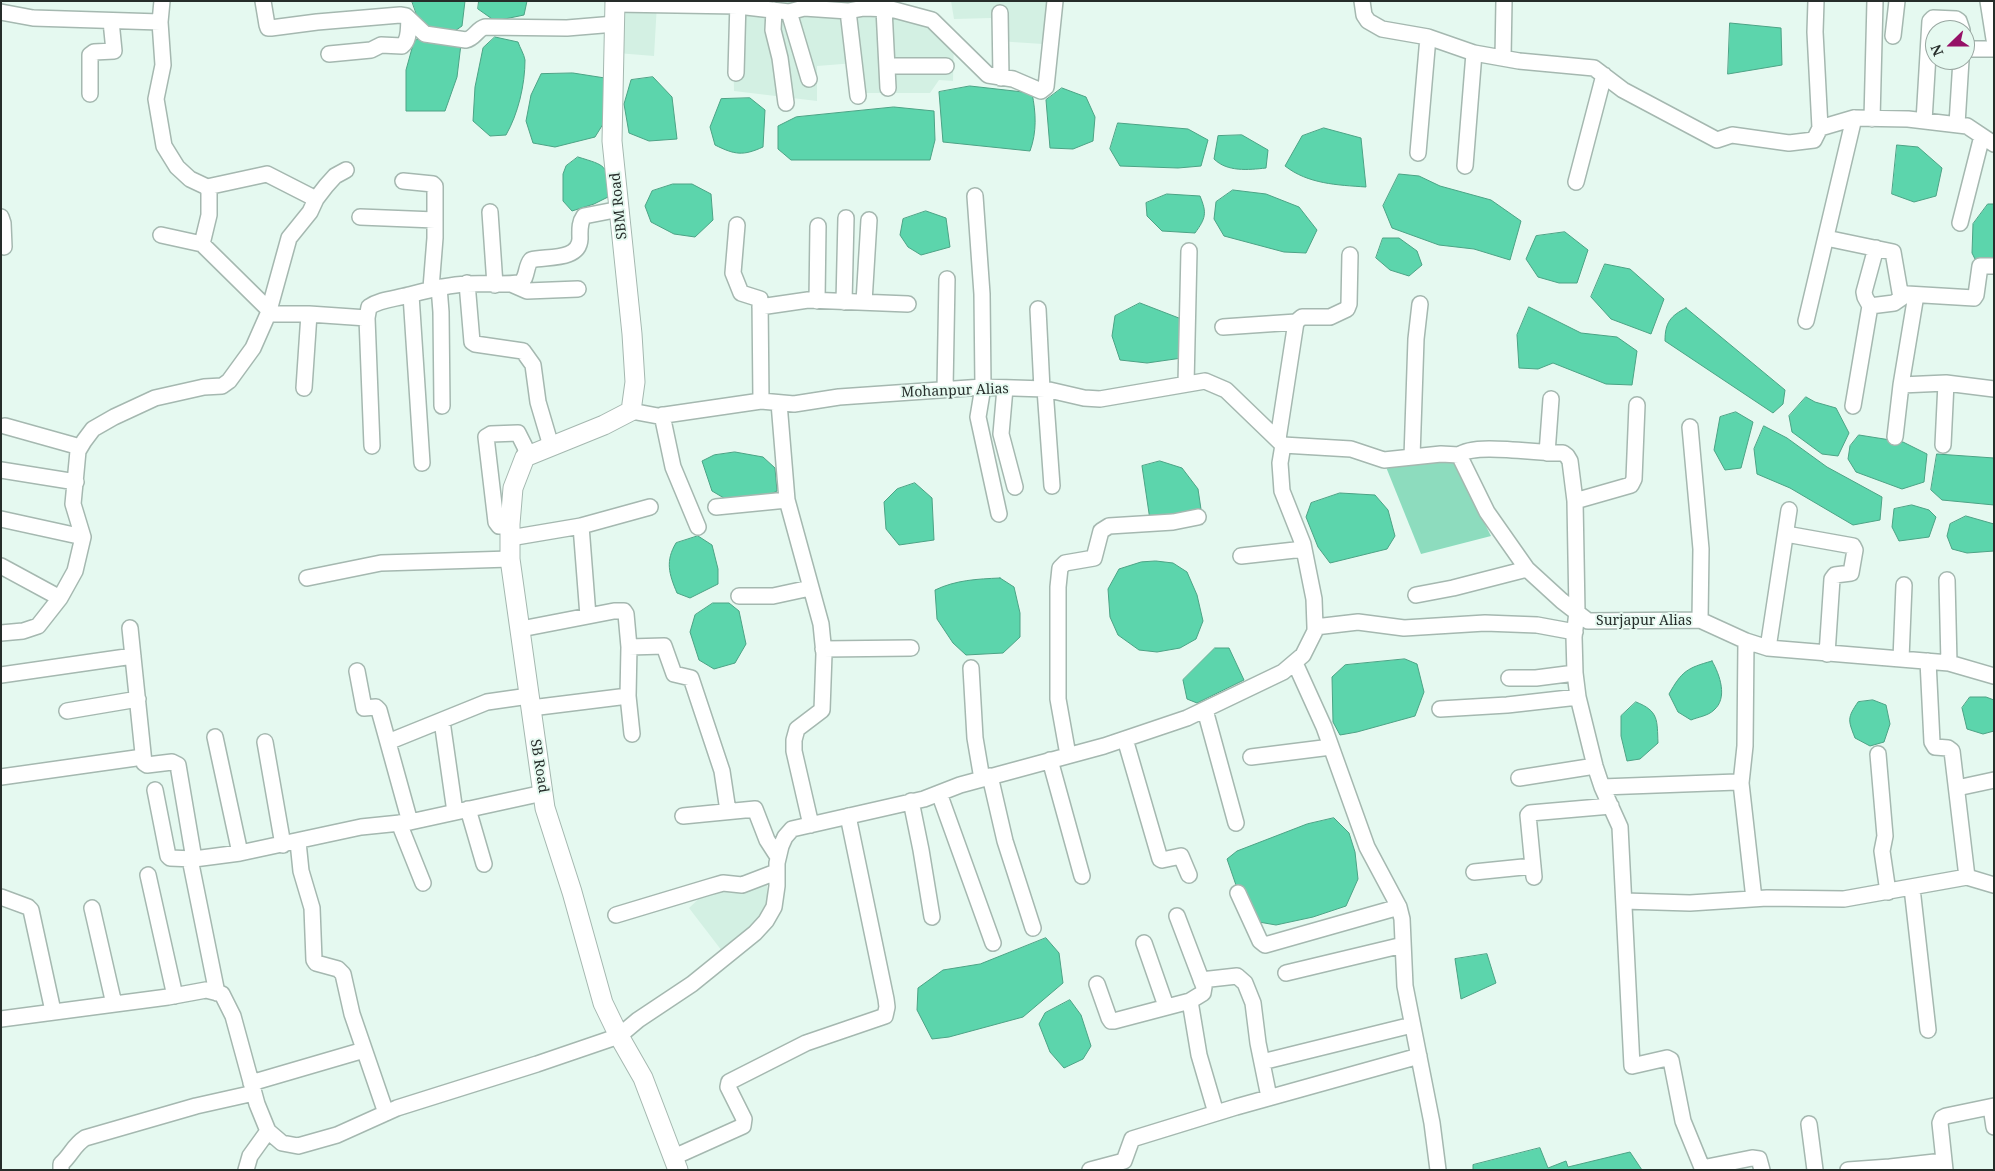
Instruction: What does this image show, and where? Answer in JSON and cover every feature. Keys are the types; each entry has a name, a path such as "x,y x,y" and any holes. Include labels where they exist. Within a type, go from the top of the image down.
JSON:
{"street":[{"path":"162,1 160,22 163,65 156,99 164,146 177,167 190,179 207,187 266,174 316,199"},
{"path":"263,1 267,25 272,28 400,15 409,19 425,34 466,40 472,38 481,28 485,27 567,28 615,24"},
{"path":"615,2 738,4 848,11 865,5 891,9 932,20 988,75 1013,79 1038,91 1044,90 1046,87 1055,1"},
{"path":"1362,1 1364,15 1376,27 1428,37 1474,53 1594,68 1623,90 1717,140 1732,135 1789,143 1814,140 1820,128 1815,32 1816,1"},
{"path":"1503,58 1504,1"},
{"path":"1872,120 1874,1"},
{"path":"1894,36 1897,1"},
{"path":"1988,1 1994,39"},
{"name":"SBM Road","path":"615,2 612,141 620,209 635,382 631,411"},
{"path":"736,73 738,4"},
{"path":"793,8 809,79"},
{"path":"786,103 780,58 773,30 793,8"},
{"path":"884,8 888,88"},
{"path":"848,11 858,96"},
{"path":"1,12 33,18 160,22"},
{"path":"1000,13 1002,78"},
{"path":"1931,20 1933,18 1958,20"},
{"path":"329,54 371,50 381,45 402,46 406,43 408,37 409,19"},
{"path":"90,94 90,55 94,52 112,53 115,50 111,21"},
{"path":"1418,153 1428,37"},
{"path":"1975,49 1994,49"},
{"path":"1465,166 1474,53"},
{"path":"887,66 946,66"},
{"path":"1924,121 1927,70"},
{"path":"1957,124 1960,70"},
{"path":"1576,182 1604,75"},
{"path":"1820,128 1854,118 1924,121 1967,126 1988,140 1960,223"},
{"path":"1806,321 1854,118"},
{"path":"1,633 23,631 38,626 60,598 74,571 83,537 73,504 78,451 93,429 155,398 204,387 222,386 229,381 253,348 269,312 289,238 310,212 316,199 335,176 346,170"},
{"path":"403,181 433,184 435,190 435,287 441,312 442,406"},
{"path":"202,244 209,215 209,192 207,187"},
{"path":"975,196 982,294 983,387 978,417 999,514"},
{"path":"372,446 367,318 369,307 377,302 411,295 435,287 467,283 495,285 523,282 527,264 530,260 565,256 576,251 580,244 580,221 584,216 620,209"},
{"path":"490,212 495,285"},
{"path":"1,217 4,246"},
{"path":"360,217 435,220"},
{"path":"844,302 846,218"},
{"path":"864,302 869,220"},
{"path":"737,225 733,274 741,292 760,299 761,401"},
{"path":"817,300 818,226"},
{"path":"161,235 202,244 269,312 367,318"},
{"path":"1826,238 1890,251 1894,255 1908,296 1895,437"},
{"path":"1853,406 1870,306 1864,292 1876,248"},
{"path":"1186,384 1189,251"},
{"path":"1223,327 1296,322 1302,317 1330,317 1347,309 1349,304 1350,255"},
{"path":"1870,306 1894,303 1908,296 1974,298 1980,266 1994,266"},
{"path":"945,390 947,279"},
{"path":"467,283 472,342 523,351 526,354 533,365 538,402 551,446"},
{"path":"511,284 527,291 578,289"},
{"path":"411,295 422,463"},
{"path":"760,307 817,300 908,304"},
{"path":"1412,457 1416,339 1420,304"},
{"path":"1038,309 1052,486"},
{"path":"304,388 309,314"},
{"path":"1,1019 175,996 206,990 222,994 233,1016 252,1088 268,1131 282,1143 298,1146 337,1135 386,1113 619,1036 638,1020 692,984 755,933 766,921 774,907 777,865 784,838 792,829 911,801 1125,739 1187,718 1283,672 1303,655 1315,631 1314,599 1304,549 1282,491 1280,463 1296,322"},
{"name":"Mohanpur Alias","path":"631,411 662,415 761,401 794,404 839,397 983,387 1044,389 1084,398 1100,398 1205,381 1226,390 1253,418 1281,442"},
{"path":"1901,385 1946,383 1994,389"},
{"path":"1943,445 1946,383"},
{"path":"1005,388 1001,434 1014,487"},
{"path":"1547,453 1550,398"},
{"path":"778,403 787,500 820,624 823,649 822,710 796,729 794,740 794,751 811,825"},
{"path":"1575,501 1631,485 1634,479 1637,404"},
{"path":"631,411 604,426 529,455 518,433 491,434 486,438 496,522 499,526 510,532 581,526 650,507"},
{"path":"662,415 673,467 698,527"},
{"path":"5,426 80,447"},
{"path":"1690,426 1701,549 1700,620"},
{"path":"1281,442 1351,449 1384,460 1441,454 1459,455 1465,450 1486,448 1563,453 1567,456 1570,461 1575,501 1577,612 1575,673 1578,697 1595,766 1620,827 1632,1066 1667,1058 1672,1060 1683,1121 1702,1169 1752,1158 1759,1160 1762,1170"},
{"name":"SB Road","path":"529,455 525,457 513,488 510,559 545,808 572,892 603,1003 643,1078 676,1163"},
{"name":"Surjapur Alias","path":"1459,455 1487,512 1527,569 1588,621 1700,620 1746,641 1768,648 1949,663 1994,676"},
{"path":"1,470 76,482"},
{"path":"716,507 787,500"},
{"path":"1768,648 1789,510"},
{"path":"1068,755 1058,699 1058,587 1060,568 1065,563 1094,558 1101,532 1109,526 1173,522 1198,518"},
{"path":"1,519 83,537"},
{"path":"581,526 588,616"},
{"path":"1786,534 1852,546 1855,550 1851,573 1835,575 1832,578 1827,654"},
{"path":"1241,556 1304,549"},
{"path":"307,578 381,563 510,559"},
{"path":"1,566 60,598"},
{"path":"1416,595 1454,588 1527,569"},
{"path":"1947,580 1949,663"},
{"path":"1901,660 1904,585"},
{"path":"739,596 772,596 810,588"},
{"path":"521,629 621,610 624,611 626,614 629,646 628,696 632,734"},
{"path":"1315,627 1358,622 1404,628 1485,623 1537,625 1575,632"},
{"path":"130,628 143,757 145,765 172,762 178,765 192,859 217,993"},
{"path":"1746,641 1745,746 1741,783 1754,899"},
{"path":"629,646 664,646 674,674 691,678 722,771 728,811"},
{"path":"823,649 911,648"},
{"path":"1,675 133,656"},
{"path":"1928,661 1933,745 1950,748 1952,751 1967,877"},
{"path":"1295,663 1332,747 1367,847 1399,907 1402,919 1405,986 1432,1123 1438,1170"},
{"path":"971,668 975,738 1004,841 1033,928"},
{"path":"357,670 363,705 366,708 378,708 388,742 405,823 422,883"},
{"path":"1509,678 1536,678 1575,673"},
{"path":"388,742 491,701 530,702 628,696"},
{"path":"1440,709 1507,705 1578,697"},
{"path":"67,711 138,699"},
{"path":"1204,710 1236,823"},
{"path":"442,721 461,811 484,864"},
{"path":"215,737 240,853"},
{"path":"1125,739 1160,858 1162,860 1181,856 1189,875"},
{"path":"266,742 283,845"},
{"path":"1251,756 1332,747"},
{"path":"1878,754 1886,836 1882,851 1888,892"},
{"path":"1,778 143,757"},
{"path":"1050,760 1082,876"},
{"path":"1519,778 1595,766"},
{"path":"1957,788 1994,780"},
{"path":"1602,787 1741,783"},
{"path":"154,790 168,856 170,858 192,859 283,845 361,827 405,823 543,793"},
{"path":"939,792 993,943"},
{"path":"911,801 932,917"},
{"path":"1474,872 1533,871 1528,815 1530,813 1611,806"},
{"path":"683,816 755,809 777,865"},
{"path":"676,1163 743,1126 744,1120 728,1087 729,1082 806,1043 885,1016 886,998 848,816"},
{"path":"298,842 301,871 312,908 314,960 316,963 338,969 343,974 352,1014 386,1113"},
{"path":"616,916 723,883 742,885 777,865"},
{"path":"148,875 175,996"},
{"path":"1624,901 1690,903 1754,899 1844,899 1967,877 1990,882 1994,885"},
{"path":"1912,888 1928,1030"},
{"path":"1238,893 1260,941 1265,945 1399,907"},
{"path":"1,897 28,907 31,910 53,1011"},
{"path":"92,908 114,1004"},
{"path":"1097,984 1111,1021 1190,1001 1204,991 1177,916"},
{"path":"1144,943 1166,1006"},
{"path":"1286,973 1403,945"},
{"path":"1201,980 1237,976 1245,983 1253,1003 1269,1098"},
{"path":"1190,1001 1199,1055 1216,1113"},
{"path":"1262,1062 1412,1025"},
{"path":"60,1170 61,1164 71,1155 73,1148 86,1138 196,1106 364,1050"},
{"path":"1090,1170 1124,1161 1132,1139 1216,1113 1419,1056"},
{"path":"1848,1170 1944,1166 1940,1123 1942,1118 1946,1116 1992,1106 1994,1128"},
{"path":"1809,1124 1815,1170"},
{"path":"246,1170 250,1156 268,1131"}],"shaded area":[{"path":"412,1 465,1 462,26 452,33 422,29"},
{"path":"479,1 527,1 524,15 495,21 478,9"},
{"path":"618,1 887,1 887,11 954,36 953,81 939,80 930,93 863,93 855,63 817,66 817,101 734,91 732,8 657,4 654,56 617,53"},
{"path":"951,1 1051,1 1043,44 997,41 991,18 954,19"},
{"path":"1730,23 1781,28 1782,65 1728,74"},
{"path":"433,34 461,44 457,77 445,111 406,111 406,70 414,41"},
{"path":"495,37 518,42 525,60 525,70 517,109 506,135 490,136 473,121 475,87 483,48"},
{"path":"573,73 605,78 608,116 595,137 555,147 533,143 526,121 531,95 541,74"},
{"path":"653,77 672,97 677,139 649,141 629,133 624,104 631,80"},
{"path":"970,86 1032,93 1035,122 1034,137 1030,151 943,142 939,92"},
{"path":"1062,88 1086,97 1095,117 1093,141 1073,149 1050,148 1046,100"},
{"path":"750,98 765,110 763,147 750,152 739,153 728,151 715,145 710,127 721,99"},
{"path":"894,107 934,111 935,140 930,160 791,160 778,149 778,126 796,117"},
{"path":"1118,123 1188,129 1208,140 1201,166 1178,168 1120,166 1110,149"},
{"path":"1324,128 1361,138 1366,187 1313,180 1303,177 1285,166 1302,136"},
{"path":"1242,135 1268,150 1266,168 1231,168 1214,159 1218,136"},
{"path":"1897,145 1918,147 1942,168 1936,196 1914,202 1892,194"},
{"path":"578,157 595,162 604,168 612,195 594,204 572,211 563,201 563,174 566,166"},
{"path":"1399,174 1419,176 1440,186 1491,200 1521,221 1510,260 1474,249 1439,245 1392,228 1383,206"},
{"path":"673,184 692,184 711,194 713,220 695,237 674,234 651,222 645,206 652,191"},
{"path":"1233,190 1266,194 1299,207 1317,230 1306,253 1284,252 1224,236 1214,219 1216,202"},
{"path":"1167,194 1200,196 1204,207 1204,215 1195,233 1162,231 1147,216 1146,203"},
{"path":"1988,204 1994,204 1994,261 1975,259 1972,253 1973,224"},
{"path":"926,211 946,218 950,247 921,255 908,247 900,235 903,219"},
{"path":"1565,232 1588,250 1577,283 1559,283 1538,277 1526,259 1536,236"},
{"path":"1383,238 1399,238 1417,251 1422,265 1409,276 1390,270 1376,258"},
{"path":"1605,264 1630,269 1664,299 1651,334 1611,319 1591,297"},
{"path":"1140,303 1184,320 1182,358 1147,363 1120,360 1112,336 1115,316"},
{"path":"1529,307 1581,333 1617,337 1637,351 1632,385 1606,384 1553,363 1538,369 1519,368 1517,335"},
{"path":"1686,308 1785,390 1783,404 1773,413 1665,341 1667,325 1672,317"},
{"path":"1806,397 1815,402 1836,408 1849,433 1838,456 1822,454 1792,432 1789,416"},
{"path":"1736,412 1753,422 1741,468 1725,470 1714,450 1720,417"},
{"path":"1764,426 1787,438 1827,467 1882,497 1880,520 1853,525 1790,488 1757,474 1754,449"},
{"path":"1859,435 1903,442 1927,454 1924,482 1902,489 1856,472 1848,459 1850,446"},
{"path":"735,452 763,457 775,468 777,491 761,499 729,501 712,491 702,461 714,455"},
{"path":"1937,454 1994,458 1994,505 1942,500 1931,490"},
{"path":"1453,460 1491,536 1421,554 1386,467"},
{"path":"1160,461 1182,468 1198,489 1202,516 1150,520 1142,466"},
{"path":"915,483 932,498 934,540 899,545 886,529 884,502 897,489"},
{"path":"1340,493 1375,495 1388,510 1395,536 1387,549 1330,563 1318,547 1306,517 1311,503"},
{"path":"1912,505 1929,510 1936,517 1929,537 1899,541 1892,527 1894,509"},
{"path":"1966,516 1994,524 1994,551 1967,553 1952,549 1947,536 1950,524"},
{"path":"698,536 712,545 718,569 718,584 690,598 677,593 670,574 669,562 676,543"},
{"path":"1141,562 1173,563 1187,572 1197,595 1203,621 1196,639 1180,648 1157,652 1139,650 1118,635 1110,617 1108,589 1119,569"},
{"path":"1000,578 1014,587 1020,613 1020,637 1003,653 966,655 953,643 937,619 935,590 959,582"},
{"path":"713,603 729,603 739,611 746,644 735,663 714,669 699,660 690,632 695,615"},
{"path":"1215,648 1229,648 1244,680 1197,703 1187,699 1183,680"},
{"path":"1405,659 1417,664 1424,692 1415,716 1340,735 1333,722 1332,677 1345,665"},
{"path":"1712,661 1720,679 1721,699 1712,712 1691,720 1678,712 1669,694 1686,671"},
{"path":"1970,697 1986,697 1994,700 1994,731 1983,734 1967,729 1962,708"},
{"path":"1873,700 1886,705 1890,724 1884,742 1870,746 1855,738 1850,716 1858,702"},
{"path":"1636,702 1644,705 1653,713 1657,722 1658,743 1640,759 1627,761 1621,736 1621,716"},
{"path":"1334,818 1349,833 1355,852 1358,879 1346,906 1313,917 1276,925 1253,921 1238,891 1227,859 1237,851 1307,824"},
{"path":"767,880 767,908 749,932 722,951 689,908 710,888 732,892"},
{"path":"1046,938 1059,953 1063,983 1023,1017 949,1037 932,1039 917,1010 918,988 943,970 980,964"},
{"path":"1487,954 1496,983 1461,999 1455,959"},
{"path":"1070,1000 1081,1015 1091,1046 1083,1059 1064,1068 1050,1052 1039,1024 1045,1013"},
{"path":"1540,1148 1548,1168 1566,1161 1568,1167 1630,1152 1642,1170 1473,1170 1473,1165"}]}
